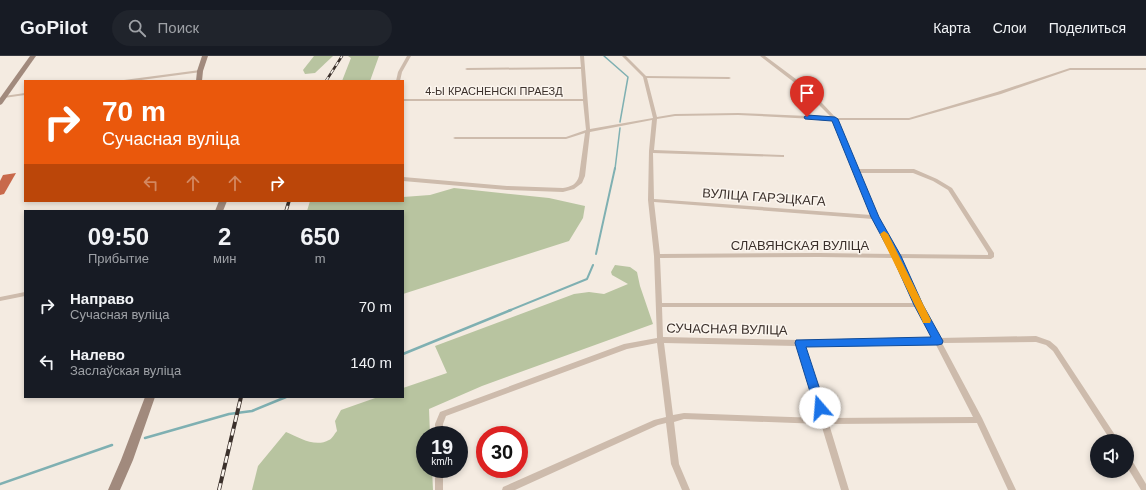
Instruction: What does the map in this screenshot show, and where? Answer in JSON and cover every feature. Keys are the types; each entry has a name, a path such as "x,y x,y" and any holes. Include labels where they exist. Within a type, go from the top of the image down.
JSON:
{"street":[{"path":"0,103 33,56"},
{"path":"200,80 200,72 205,56"},
{"path":"398,80 400,72 408,56"},
{"path":"404,179 507,188 563,190 572,188 580,182 582,176 588,132 584,100 582,56"},
{"path":"624,56 645,77 655,118 652,151 651,200 657,256 660,340 671,418 675,464 686,490"},
{"path":"762,56 806,89 835,119 875,217 896,256 918,305 979,420 1012,490"},
{"path":"467,69 583,68"},
{"path":"455,138 566,138 595,129 675,115 738,114 835,119 909,119 923,116 1070,69 1146,69"},
{"path":"128,80 200,72"},
{"path":"645,77 729,78"},
{"path":"4,97 24,94"},
{"name":"4-Ы КРАСНЕНСКІ ПРАЕЗД","path":"404,100 584,100"},
{"path":"652,151 782,156"},
{"name":"СЛАВЯНСКАЯ ВУЛІЦА","path":"657,256 991,257 991,253 950,189 935,180 914,172 857,171"},
{"name":"ВУЛІЦА ГАРЭЦКАГА","path":"651,200 875,217"},
{"path":"0,299 24,294"},
{"name":"СУЧАСНАЯ ВУЛІЦА","path":"659,305 918,305"},
{"name":"СУЧАСНАЯ ВУЛІЦА","path":"439,426 443,414 626,346 660,340 800,343 1036,339 1048,343 1055,349 1110,434"},
{"path":"800,343 845,490"},
{"path":"114,490 127,460 150,398"},
{"path":"506,490 657,422 684,416 824,421 979,420"},
{"path":"1134,472 1145,490"},
{"path":"439,478 439,490"}],"green space":[{"path":"314,56 333,56 315,73 305,74 303,70"},
{"path":"348,56 379,56 370,80 342,80 351,58"},
{"path":"454,188 549,198 585,206 583,218 569,241 404,294 404,210 307,210 310,202 404,202 404,197 430,195"},
{"path":"615,265 630,267 637,272 640,286 653,324 482,386 429,409 430,426 416,426 416,478 432,478 433,490 252,490 258,466 286,432 312,442 318,443 329,440 337,431 335,421 341,410 375,398 404,398 404,388 447,373 435,346 574,294 589,292 604,294 628,284 612,275 611,272"}],"building":[{"path":"16,173 4,194 0,195 0,181 3,175"}],"waterway":[{"path":"604,56 628,77 620,122"},
{"path":"615,169 620,128"},
{"path":"596,254 615,168"},
{"path":"508,311 587,279 593,265"},
{"path":"404,354 511,310"},
{"path":"145,438 229,414 252,411 284,398"},
{"path":"0,484 112,445"}],"railway":[{"path":"327,80 342,56"},
{"path":"286,210 289,202"},
{"path":"219,490 241,398"}],"slow traffic":[{"path":"884,234 926,320"}],"route":[{"path":"807,117 835,119 875,217 896,256 918,305 938,341 800,343 820,408"}]}
